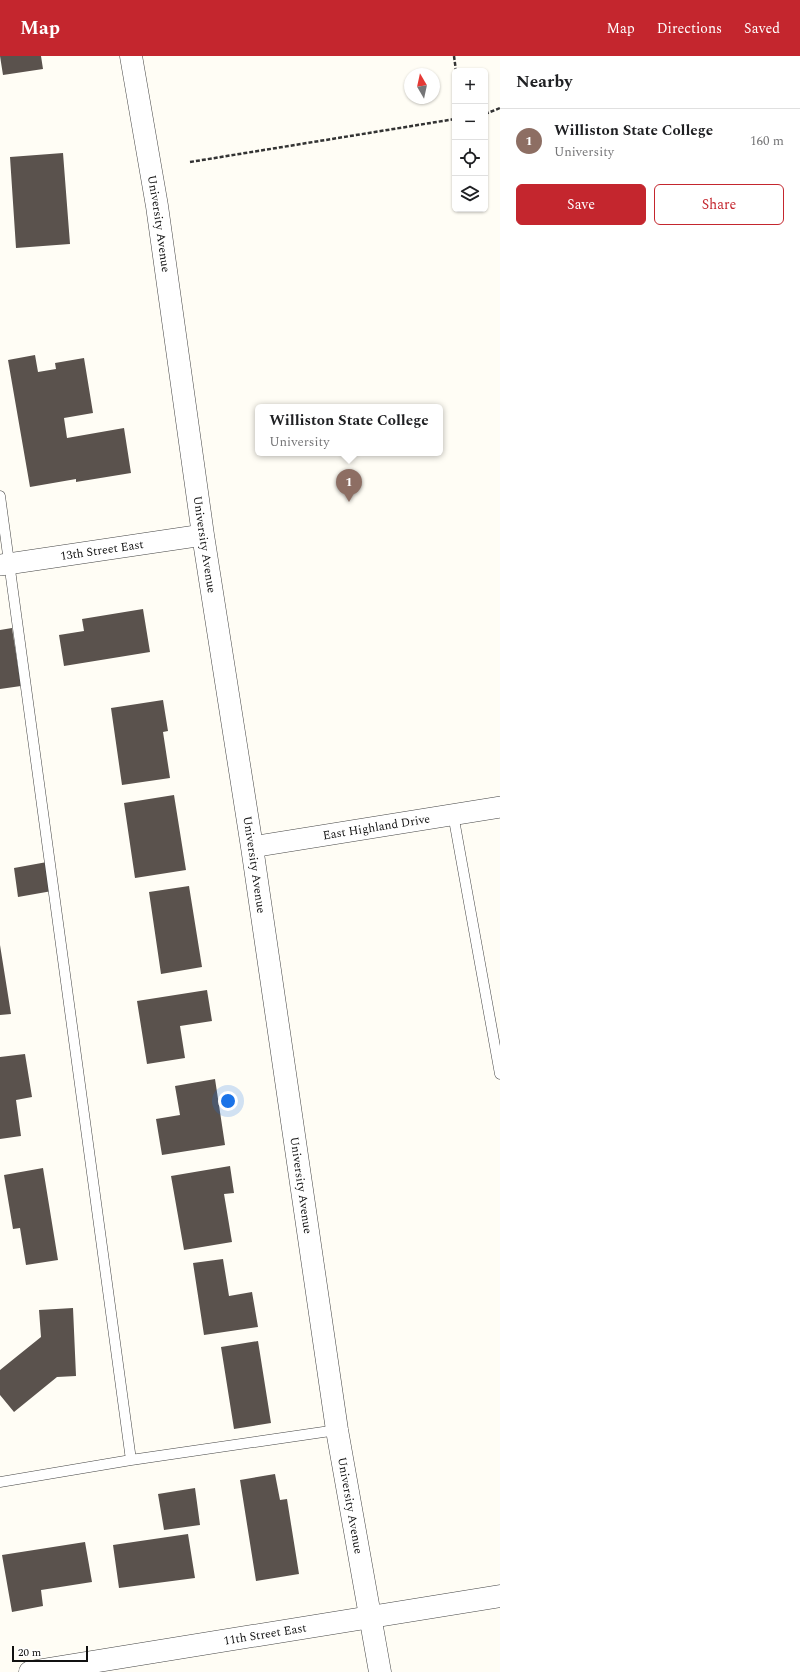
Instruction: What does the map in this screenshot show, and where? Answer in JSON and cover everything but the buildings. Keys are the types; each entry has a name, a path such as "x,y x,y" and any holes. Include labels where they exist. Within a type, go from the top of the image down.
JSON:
{"street":[{"name":"University Avenue","path":"131,56 157,206 203,535 252,847 337,1430 380,1672"},
{"name":"13th Street East","path":"4,564 203,535"},
{"name":"East Highland Drive","path":"252,847 500,807"},
{"name":"11th Street East","path":"30,1672 500,1596"}],"lane":[{"path":"0,496 4,564 131,1460"},
{"path":"453,814 500,1074"},
{"path":"0,1482 131,1460 337,1430"}],"path":[{"path":"454,56 456,68"},
{"path":"488,113 500,108"},
{"path":"190,162 452,119"}],"place":[{"name":"Williston State College","path":"349,502"}]}
